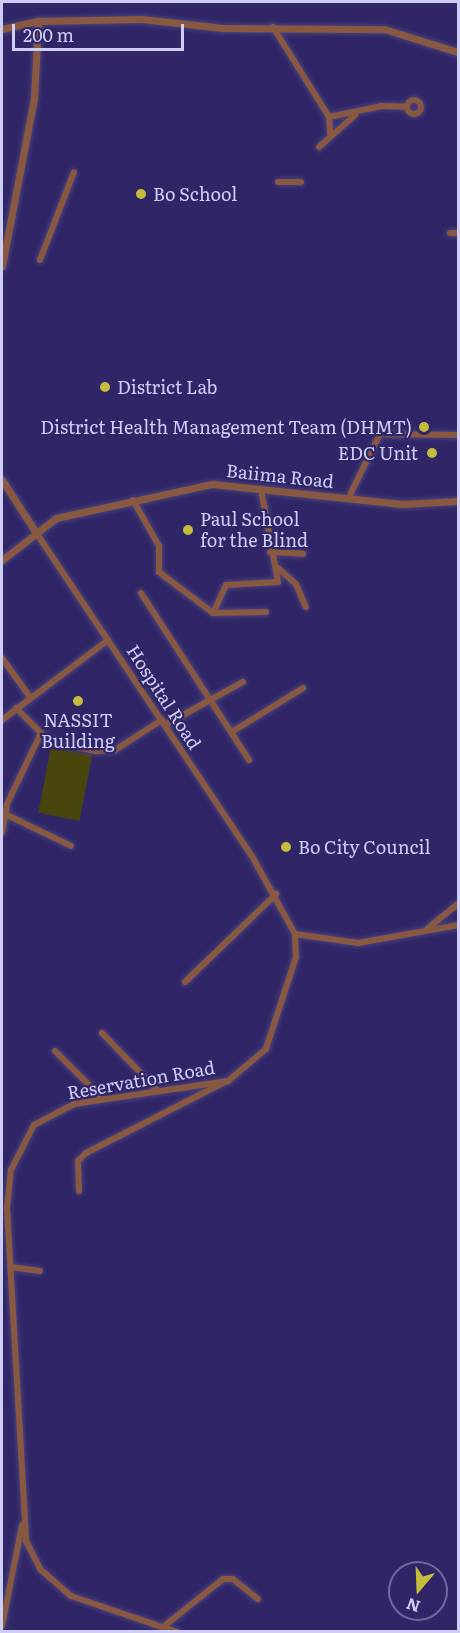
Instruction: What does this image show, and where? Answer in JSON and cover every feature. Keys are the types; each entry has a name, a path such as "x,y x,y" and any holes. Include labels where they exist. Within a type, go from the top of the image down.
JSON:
{"street":[{"path":"2,29 38,21 142,19 273,27 395,30 459,52"},
{"path":"2,266 34,98 38,21"},
{"path":"273,27 329,117 330,134"},
{"path":"329,117 356,114 382,106 407,107"},
{"path":"319,147 330,134 356,114"},
{"path":"40,260 74,172"},
{"path":"278,182 301,182"},
{"path":"450,233 459,233"},
{"path":"348,499 380,434 459,435"},
{"name":"Hospital Road","path":"2,480 276,894 295,934"},
{"name":"Baiima Road","path":"2,560 56,518 212,484 348,499 459,501"},
{"path":"213,613 226,585 272,586 280,576 270,552 261,489"},
{"path":"133,500 159,546 159,572 213,613 266,612"},
{"path":"270,552 303,554"},
{"path":"278,567 296,584 306,607"},
{"path":"141,593 235,730 249,759"},
{"path":"2,720 108,640"},
{"path":"2,658 30,697"},
{"path":"16,708 41,733 71,748 115,750 243,682"},
{"path":"235,730 303,688"},
{"path":"2,833 7,815 7,804 41,733"},
{"path":"7,815 70,846"},
{"path":"185,982 276,894"},
{"path":"425,930 459,904"},
{"path":"295,934 358,943 395,940 425,930 459,925"},
{"name":"Reservation Road","path":"177,1632 71,1596 40,1569 23,1521 10,1267 5,1235 11,1170 34,1125 74,1104 228,1081 269,1042 296,957 295,934"},
{"path":"102,1033 158,1091"},
{"path":"55,1051 103,1099"},
{"path":"79,1191 78,1161 86,1154 228,1081"},
{"path":"2,1218 7,1208"},
{"path":"10,1267 40,1271"},
{"path":"2,1626 11,1559 23,1521"},
{"path":"163,1627 223,1579 233,1579 258,1599"}],"shaded area":[{"path":"51,747 92,755 79,821 38,813"}],"place":[{"name":"Bo School","path":"141,194"},
{"name":"District Lab","path":"105,387"},
{"name":"District Health Management Team (DHMT)","path":"424,427"},
{"name":"EDC Unit","path":"432,453"},
{"name":"Paul School for the Blind","path":"188,530"},
{"name":"NASSIT Building","path":"78,701"},
{"name":"Bo City Council","path":"286,847"}]}
